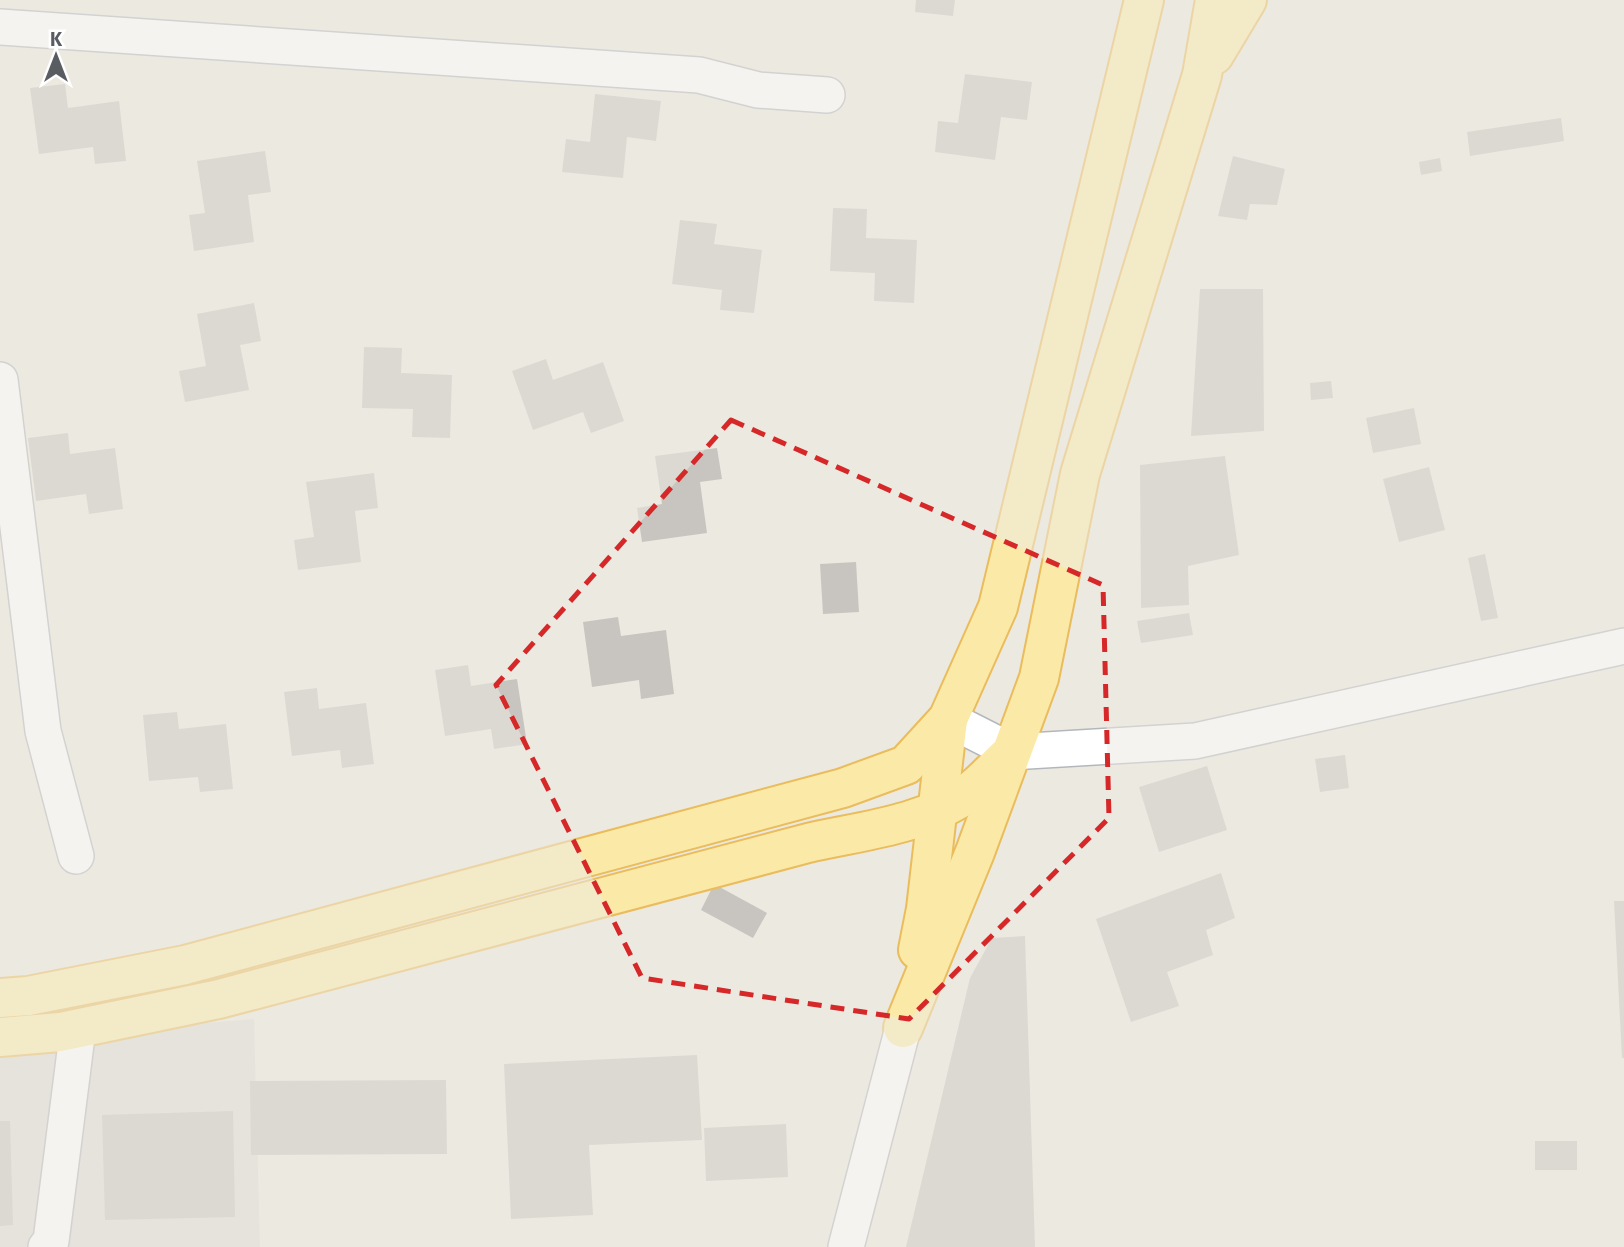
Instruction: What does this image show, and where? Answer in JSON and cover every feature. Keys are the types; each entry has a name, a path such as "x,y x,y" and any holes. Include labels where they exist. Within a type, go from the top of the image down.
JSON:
{"main road":[{"path":"903,1028 926,909 948,719 998,607 1144,0"},
{"path":"903,1028 1013,752 1039,678 1080,474 1202,75 1215,0"},
{"path":"1202,75 1247,0"},
{"path":"0,998 28,996 185,965 843,788 906,765 948,719"},
{"path":"0,1037 78,1028 219,999 936,811 968,793 1013,752"}],"street":[{"path":"0,27 699,75 758,90 827,95"},
{"path":"0,380 43,731 76,856"},
{"path":"948,719 1013,752 1195,741 1624,646"},
{"path":"46,1247 51,1241 78,1028"},
{"path":"846,1247 903,1028"}],"highlighted area":[{"path":"731,420 1103,585 1109,818 909,1019 642,978 496,685"}],"shaded area":[{"path":"254,1019 260,1247 0,1247 0,1040"}],"building":[{"path":"916,0 955,0 953,16 915,12"},
{"path":"965,74 1032,82 1027,120 1001,117 995,160 935,152 938,121 958,123"},
{"path":"65,84 68,108 119,101 126,161 95,164 93,147 39,154 30,88"},
{"path":"595,94 661,101 656,141 627,137 623,178 562,172 566,139 590,142"},
{"path":"1561,118 1564,141 1470,156 1467,132"},
{"path":"265,151 271,192 248,195 254,242 194,251 189,215 205,213 197,161"},
{"path":"1233,156 1285,169 1277,205 1250,204 1247,220 1218,216"},
{"path":"1440,158 1442,171 1421,175 1419,162"},
{"path":"833,208 867,209 866,238 917,240 914,303 874,301 875,273 830,271"},
{"path":"680,220 717,224 714,244 762,250 754,313 720,310 722,290 672,284"},
{"path":"1200,289 1263,289 1264,431 1191,436"},
{"path":"254,303 261,341 240,345 249,390 185,402 179,371 206,366 197,314"},
{"path":"364,347 402,348 401,373 452,375 450,438 412,437 413,409 362,408"},
{"path":"546,359 553,380 603,362 624,421 591,433 583,412 533,430 512,371"},
{"path":"1331,381 1333,398 1311,400 1310,383"},
{"path":"1414,408 1421,444 1373,453 1366,418"},
{"path":"68,433 70,454 115,448 123,509 89,514 86,494 36,501 28,438"},
{"path":"717,448 722,479 700,482 707,533 642,542 637,508 662,504 655,456"},
{"path":"1225,456 1239,555 1188,566 1189,605 1141,608 1140,465"},
{"path":"1429,467 1445,530 1399,542 1383,479"},
{"path":"374,473 378,508 355,511 361,562 298,570 294,540 314,537 306,482"},
{"path":"1485,554 1498,618 1481,621 1468,558"},
{"path":"856,562 859,612 823,614 820,564"},
{"path":"1189,613 1193,635 1141,643 1137,621"},
{"path":"618,617 621,636 666,630 674,694 641,699 639,680 592,687 583,622"},
{"path":"468,665 471,686 517,679 527,744 494,749 491,729 445,736 435,670"},
{"path":"317,688 319,709 366,703 374,764 342,768 340,750 292,756 284,692"},
{"path":"177,712 179,729 226,724 233,789 200,792 198,777 149,781 143,715"},
{"path":"1345,755 1349,788 1320,792 1315,759"},
{"path":"1207,766 1227,830 1159,852 1139,787"},
{"path":"1221,873 1235,918 1206,930 1213,955 1167,972 1179,1006 1131,1022 1096,919"},
{"path":"714,884 767,913 753,938 701,910"},
{"path":"1614,901 1624,901 1624,1058 1622,1058"},
{"path":"1025,936 1035,1247 906,1247 970,978 992,938"},
{"path":"697,1055 702,1140 589,1145 593,1215 511,1219 504,1064"},
{"path":"446,1080 447,1154 251,1155 250,1081"},
{"path":"233,1111 235,1217 105,1220 102,1115"},
{"path":"0,1121 10,1121 13,1225 0,1226"},
{"path":"786,1124 788,1177 706,1181 704,1128"},
{"path":"1535,1141 1577,1141 1577,1170 1535,1170"}]}
